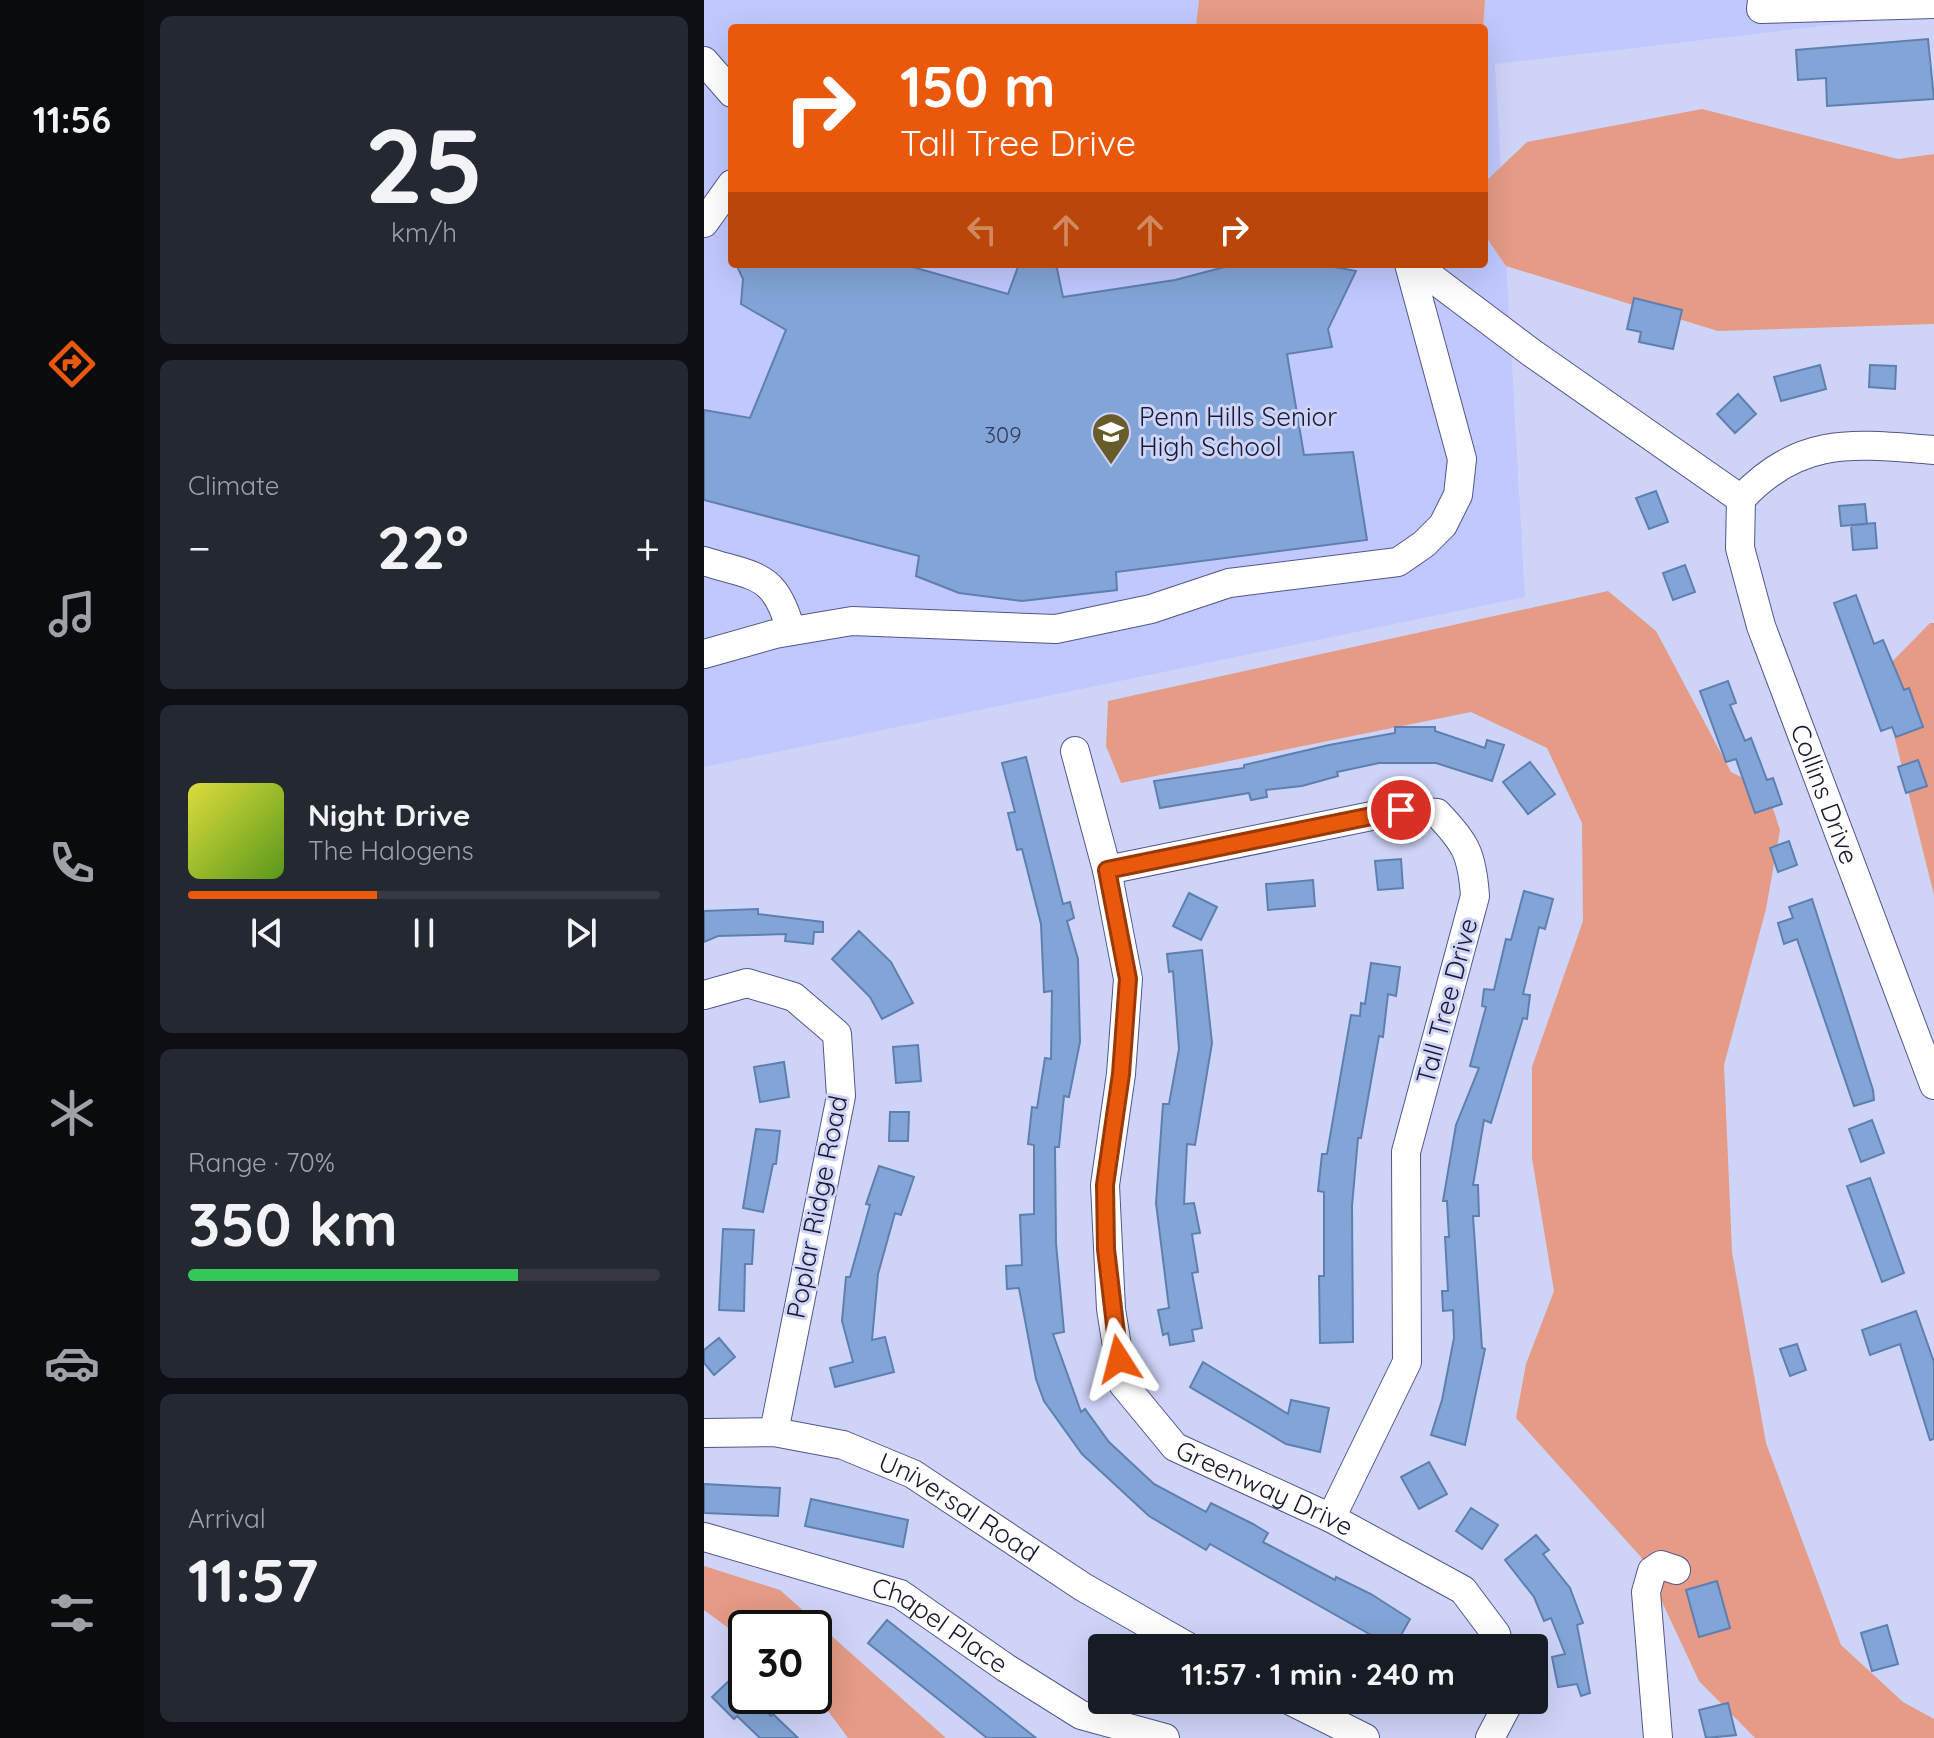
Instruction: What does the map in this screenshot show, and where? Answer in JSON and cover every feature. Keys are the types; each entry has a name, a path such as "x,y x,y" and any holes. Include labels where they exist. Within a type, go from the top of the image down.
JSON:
{"street":[{"path":"1761,5 1925,3"},
{"path":"704,61 728,88"},
{"path":"704,223 728,190"},
{"path":"704,654 791,631 852,621 1056,629 1151,609 1229,583 1398,562 1424,544 1443,525 1458,495 1462,459 1410,268"},
{"path":"1423,268 1532,353 1741,499 1760,478 1791,458 1851,444 1934,450"},
{"name":"Collins Drive","path":"1741,499 1740,548 1761,626 1934,1085"},
{"path":"704,561 767,581 783,602 791,631"},
{"name":"Greenway Drive","path":"1075,751 1107,870 1128,979 1121,1074 1105,1185 1111,1309 1123,1384 1175,1447 1331,1518 1463,1590 1496,1634"},
{"name":"Tall Tree Drive","path":"1107,870 1401,810 1437,813 1462,839 1473,861 1475,896 1406,1152 1407,1362 1331,1518"},
{"name":"Poplar Ridge Road","path":"704,995 747,983 771,990 794,997 837,1034 841,1096 774,1432"},
{"name":"Universal Road","path":"704,1433 774,1432 843,1445 913,1474 1083,1587 1165,1634"},
{"name":"Chapel Place","path":"704,1537 900,1594 1006,1668 1081,1715 1165,1738"},
{"path":"1658,1738 1646,1592 1652,1571 1661,1565 1676,1570"},
{"path":"1317,1714 1365,1738"},
{"path":"1490,1738 1503,1714"}],"shaded area":[{"name":"Penn Hills Senior High School","path":"704,0 1934,0 1934,13 1495,64 1525,597 704,767"},
{"path":"1199,0 1485,0 1483,24 1196,24"},
{"path":"1702,109 1898,159 1934,154 1934,324 1718,331 1506,266 1488,240 1488,179 1527,142"},
{"path":"1608,591 1656,631 1731,772 1767,790 1780,830 1766,909 1724,1065 1732,1252 1766,1443 1841,1645 1903,1702 1934,1719 1934,1738 1755,1738 1699,1681 1641,1557 1516,1418 1526,1364 1554,1291 1532,1158 1532,1067 1583,921 1582,823 1547,748 1471,712 1121,783 1106,746 1108,701"},
{"path":"1930,623 1934,623 1934,895 1879,675"},
{"path":"704,1566 780,1590 802,1610 728,1610 728,1628 704,1610"},
{"path":"832,1636 946,1738 848,1738 830,1714"}],"building":[{"path":"1928,39 1934,99 1827,106 1826,78 1798,80 1796,50"},
{"name":"Penn Hills Senior High School","path":"738,268 916,268 1008,294 1018,268 1057,268 1063,297 1175,280 1221,268 1340,268 1356,271 1328,329 1332,347 1287,354 1304,455 1353,452 1367,540 1116,572 1117,590 1022,601 959,593 916,576 919,556 704,500 704,410 750,418 786,330 741,304 743,279"},
{"path":"1634,298 1682,310 1673,349 1639,342 1641,332 1627,329"},
{"path":"1820,365 1826,389 1781,401 1774,377"},
{"path":"1870,365 1896,366 1895,389 1869,387"},
{"path":"1738,394 1756,414 1735,433 1717,414"},
{"path":"1656,491 1668,522 1649,529 1636,498"},
{"path":"1865,504 1867,524 1841,526 1839,506"},
{"path":"1875,523 1877,548 1853,550 1851,525"},
{"path":"1685,565 1695,592 1673,600 1663,573"},
{"path":"1856,595 1874,644 1883,640 1904,690 1909,688 1923,727 1896,737 1892,727 1881,731 1834,603"},
{"path":"1728,681 1736,703 1730,705 1745,741 1751,738 1767,780 1773,778 1782,804 1755,813 1736,759 1726,762 1700,691"},
{"path":"1395,727 1435,727 1435,731 1485,748 1487,740 1504,745 1492,781 1436,763 1379,763 1337,772 1338,776 1302,786 1266,790 1267,797 1251,800 1249,793 1160,808 1154,781 1244,768 1244,765 1329,745 1395,733"},
{"path":"1026,757 1063,904 1070,902 1074,918 1067,921 1078,959 1080,1042 1069,1097 1064,1096 1059,1147 1055,1147 1056,1243 1064,1332 1053,1334 1081,1412 1085,1409 1109,1442 1154,1484 1206,1512 1211,1503 1253,1524 1268,1533 1263,1542 1335,1580 1336,1577 1371,1594 1410,1619 1402,1634 1369,1634 1210,1544 1206,1550 1149,1516 1082,1454 1044,1401 1036,1379 1019,1288 1007,1289 1006,1266 1022,1265 1020,1215 1034,1214 1034,1145 1028,1144 1032,1107 1037,1108 1045,1058 1051,1059 1052,991 1044,992 1041,924 1022,849 1017,850 1008,813 1015,812 1002,763"},
{"path":"1918,760 1927,786 1906,793 1898,767"},
{"path":"1530,762 1555,794 1528,814 1503,782"},
{"path":"1789,841 1797,865 1778,872 1770,848"},
{"path":"1401,859 1403,888 1378,890 1375,861"},
{"path":"1313,880 1315,906 1268,910 1266,884"},
{"path":"1524,891 1553,899 1545,929 1539,927 1523,994 1530,995 1527,1019 1523,1018 1491,1123 1484,1120 1473,1185 1478,1185 1479,1216 1473,1216 1482,1348 1485,1349 1465,1445 1431,1435 1442,1400 1454,1338 1453,1310 1443,1311 1442,1291 1448,1291 1445,1237 1449,1237 1447,1201 1443,1201 1456,1125 1479,1068 1470,1066 1486,1007 1482,1006 1484,989 1494,990 1506,939 1511,940"},
{"path":"1189,893 1217,907 1201,940 1173,926"},
{"path":"1812,899 1873,1090 1874,1100 1854,1106 1797,939 1784,944 1778,923 1793,918 1789,907"},
{"path":"758,909 758,914 823,922 823,932 814,932 813,944 785,941 786,934 718,936 704,942 704,911"},
{"path":"859,931 891,962 913,1003 882,1019 870,997 832,959"},
{"path":"1202,950 1212,1043 1195,1145 1187,1144 1184,1204 1194,1203 1200,1233 1192,1234 1198,1272 1192,1273 1202,1328 1192,1330 1194,1341 1170,1345 1168,1333 1163,1335 1158,1310 1169,1308 1156,1203 1163,1104 1169,1104 1179,1049 1173,971 1169,972 1167,954"},
{"path":"1371,963 1400,967 1396,996 1388,994 1383,1037 1379,1036 1361,1138 1358,1138 1352,1206 1353,1342 1320,1343 1319,1276 1324,1276 1324,1192 1318,1191 1322,1154 1327,1154 1351,1015 1360,1016 1361,1003 1365,1004"},
{"path":"918,1045 921,1081 896,1083 893,1047"},
{"path":"784,1062 789,1097 760,1102 754,1067"},
{"path":"890,1112 909,1112 908,1141 889,1141"},
{"path":"1872,1120 1884,1153 1861,1162 1849,1129"},
{"path":"756,1129 780,1131 776,1164 773,1164 763,1212 743,1208"},
{"path":"879,1166 914,1177 901,1215 895,1213 878,1274 872,1340 885,1337 894,1372 835,1387 830,1368 853,1362 842,1321 846,1277 850,1277 870,1205 866,1204"},
{"path":"1870,1178 1904,1273 1882,1282 1847,1186"},
{"path":"723,1229 754,1230 752,1264 745,1264 744,1311 719,1310"},
{"path":"1916,1311 1934,1362 1934,1439 1930,1440 1900,1344 1870,1355 1862,1330"},
{"path":"719,1338 735,1357 714,1375 704,1363 704,1350"},
{"path":"1797,1344 1806,1370 1790,1376 1780,1349"},
{"path":"1203,1362 1288,1414 1291,1400 1329,1408 1320,1452 1286,1444 1190,1387"},
{"path":"1429,1462 1447,1494 1419,1509 1401,1477"},
{"path":"704,1484 780,1488 778,1516 704,1513"},
{"path":"811,1499 908,1520 903,1547 805,1526"},
{"path":"1471,1508 1498,1525 1482,1549 1456,1531"},
{"path":"1536,1535 1549,1550 1543,1554 1570,1588 1583,1623 1577,1625 1590,1693 1581,1696 1577,1684 1558,1687 1552,1657 1565,1654 1551,1618 1544,1621 1534,1597 1505,1560"},
{"path":"1717,1581 1730,1628 1699,1637 1686,1590"},
{"path":"887,1620 1036,1738 987,1738 868,1643"},
{"path":"1887,1625 1898,1664 1872,1671 1861,1633"},
{"path":"728,1682 728,1713 712,1697"},
{"path":"1728,1703 1736,1735 1706,1738 1699,1710"},
{"path":"729,1714 773,1714 798,1738 760,1738 737,1716 734,1719"}],"place":[{"name":"Penn Hills Senior High School","path":"1111,466"}],"route":[{"path":"1119,1359 1106,1249 1105,1185 1121,1074 1128,979 1107,870 1401,810"}]}
